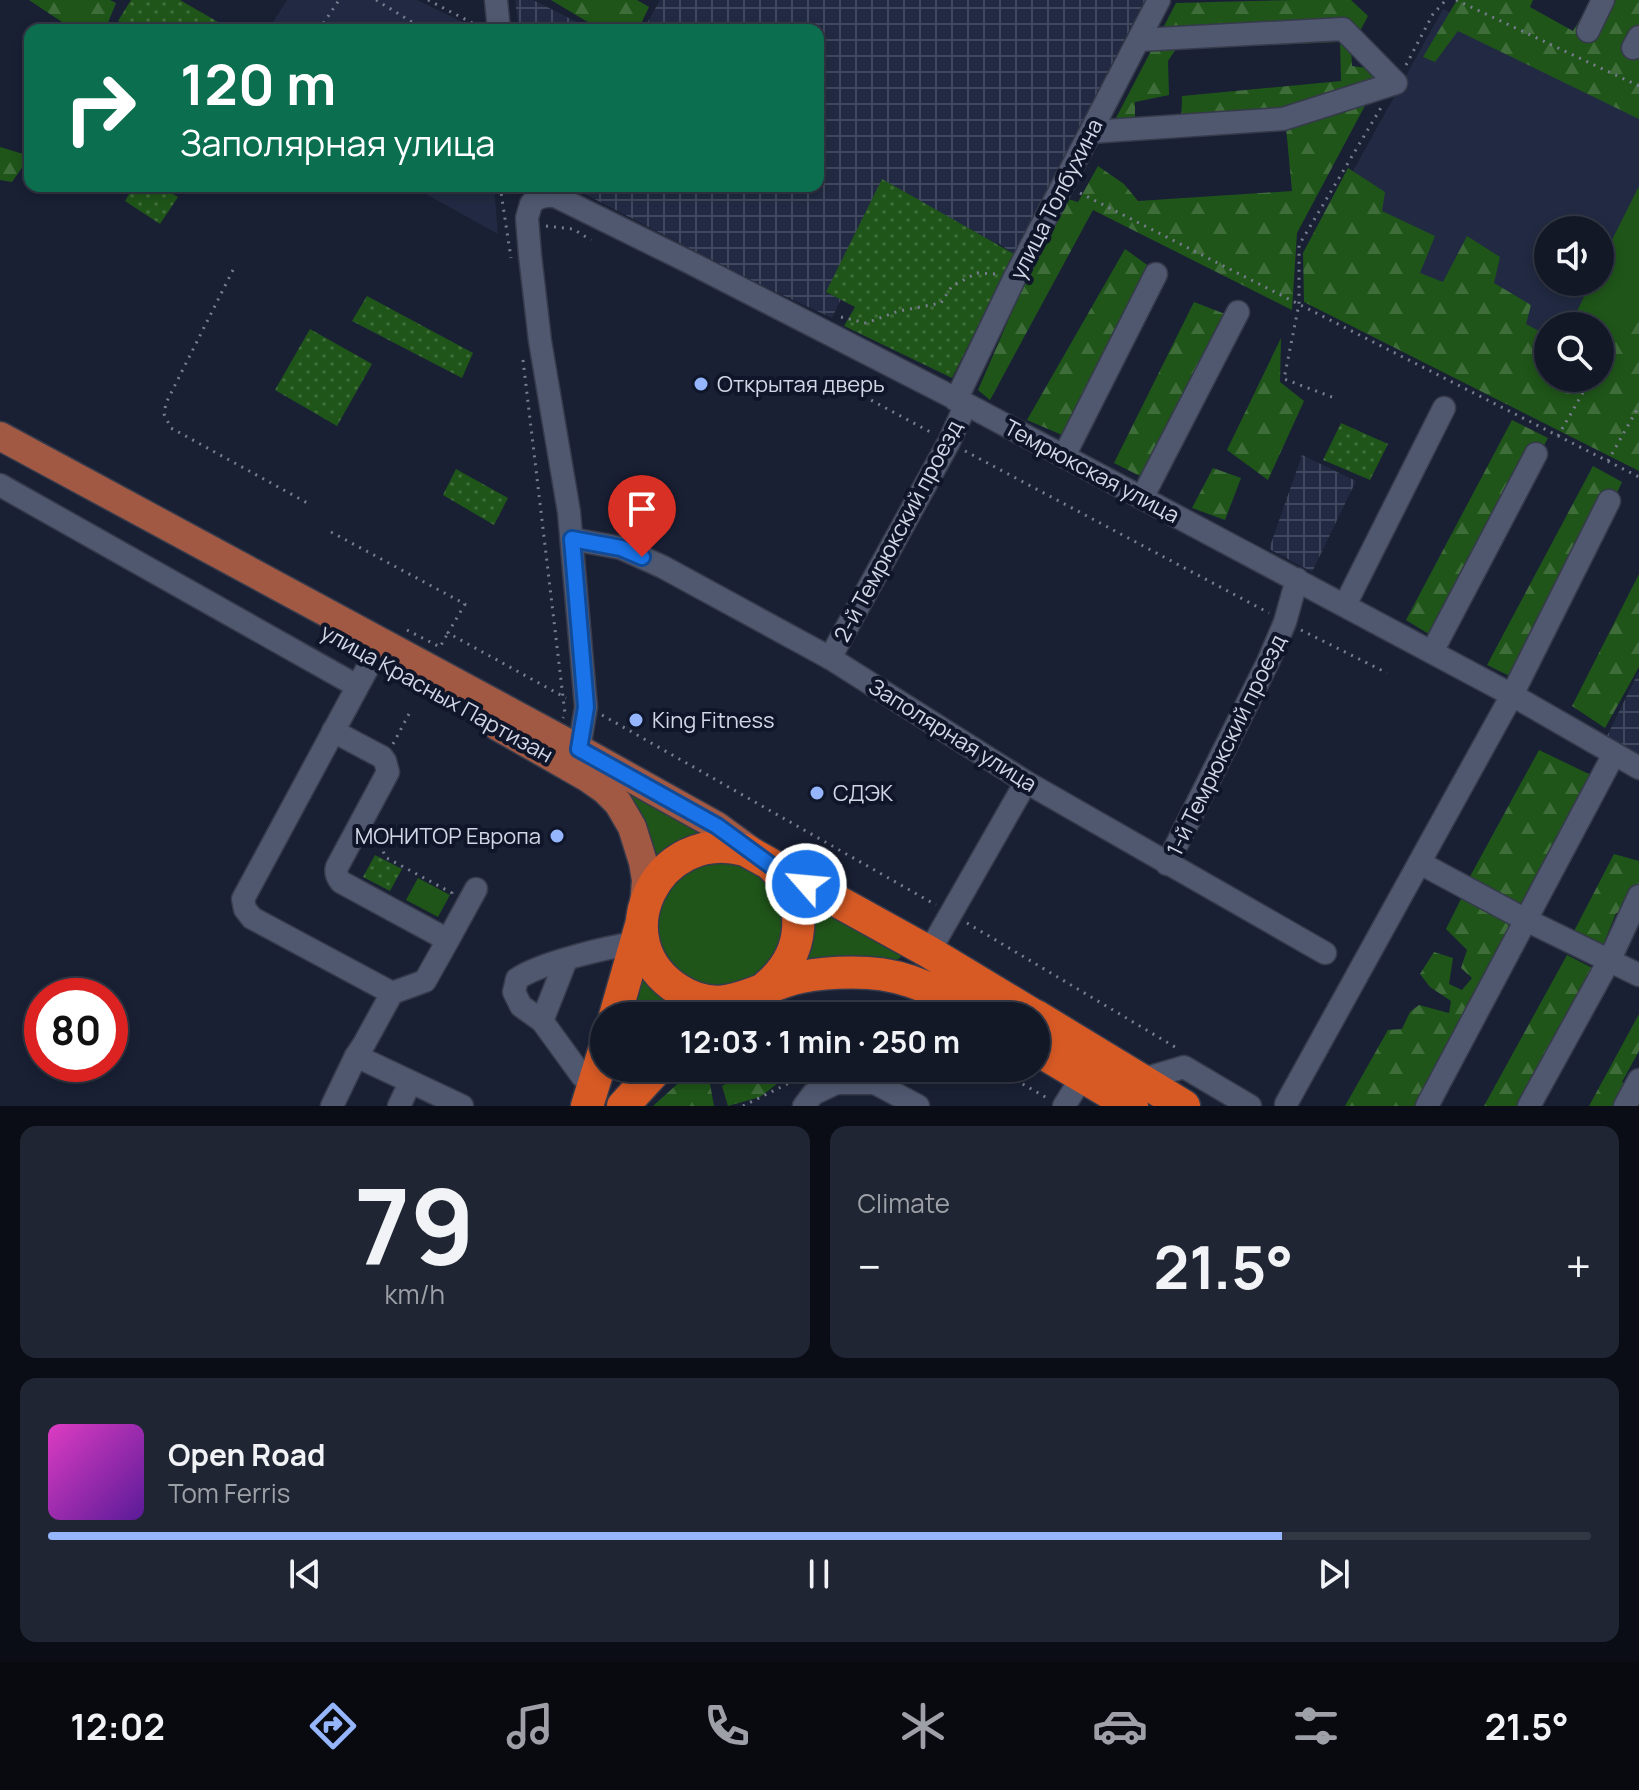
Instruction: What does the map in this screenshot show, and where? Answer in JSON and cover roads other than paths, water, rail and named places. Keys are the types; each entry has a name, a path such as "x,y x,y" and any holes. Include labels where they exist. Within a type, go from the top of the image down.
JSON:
{"highway":[{"path":"619,1002 651,888 675,860 709,847 731,847 752,853 769,864 783,878 796,906 798,928 794,950 787,964 778,976 741,1002"},
{"name":"улица Красных Партизан","path":"769,864 1013,1002"},
{"name":"улица Красных Партизан","path":"641,923 648,955 660,974 683,992 704,1000 726,1001 801,977 878,974 918,983 956,1002"},
{"name":"улица Красных Партизан","path":"1050,1027 1136,1093"},
{"name":"улица Красных Партизан","path":"1050,1057 1083,1076 1184,1106"},
{"path":"623,1106 645,1082"}],"main road":[{"name":"улица Красных Партизан","path":"5,457 374,656 577,749 588,778 618,803 628,819 641,853 645,872 641,923"},
{"name":"улица Красных Партизан","path":"5,457 577,749 717,826 769,864"}],"street":[{"path":"496,0 498,24"},
{"name":"улица Толбухина","path":"961,402 1015,277 1159,0"},
{"path":"1588,31 1603,0"},
{"path":"1091,132 1283,119 1396,83 1343,29 1139,40"},
{"path":"531,192 527,218 517,227 540,341 572,539 586,707 577,749"},
{"name":"Темрюкская улица","path":"531,192 555,196 961,402 1512,695 1639,768"},
{"path":"1064,456 1156,274"},
{"path":"1142,498 1238,312"},
{"name":"2-й Темрюкский проезд","path":"830,658 949,442 961,402"},
{"path":"1345,605 1444,408"},
{"path":"1432,652 1536,454"},
{"path":"5,457 357,686"},
{"path":"1286,1104 1512,695 1609,501"},
{"name":"Заполярная улица","path":"572,539 621,548 663,567 830,658 1026,782 1325,953"},
{"name":"1-й Темрюкский проезд","path":"1167,864 1262,675 1285,622 1297,579"},
{"path":"374,656 332,743 244,895 244,903 252,918 392,993"},
{"path":"332,743 382,757 387,769 387,775 337,867 341,882 448,940"},
{"path":"1427,1106 1614,754"},
{"path":"929,952 1026,782"},
{"path":"1420,863 1526,920 1639,975"},
{"path":"332,1106 392,993 425,981 476,889"},
{"path":"1529,1106 1610,959 1639,896"},
{"path":"590,1096 582,1076 542,1021 521,1006 514,992 517,979 527,972 616,946 641,923"},
{"path":"542,1021 566,960"},
{"path":"356,1056 461,1106"},
{"path":"1136,1093 1184,1067 1250,1106"},
{"path":"1056,1102 1083,1076"},
{"path":"1625,1106 1639,1080"},
{"path":"399,1106 410,1083"},
{"path":"804,1106 813,1094 836,1083 875,1083 918,1106"}],"place":[{"name":"Открытая дверь","path":"701,384"},
{"name":"King Fitness","path":"636,720"},
{"name":"СДЭК","path":"817,793"},
{"name":"МОНИТОР Европа","path":"557,836"}]}
